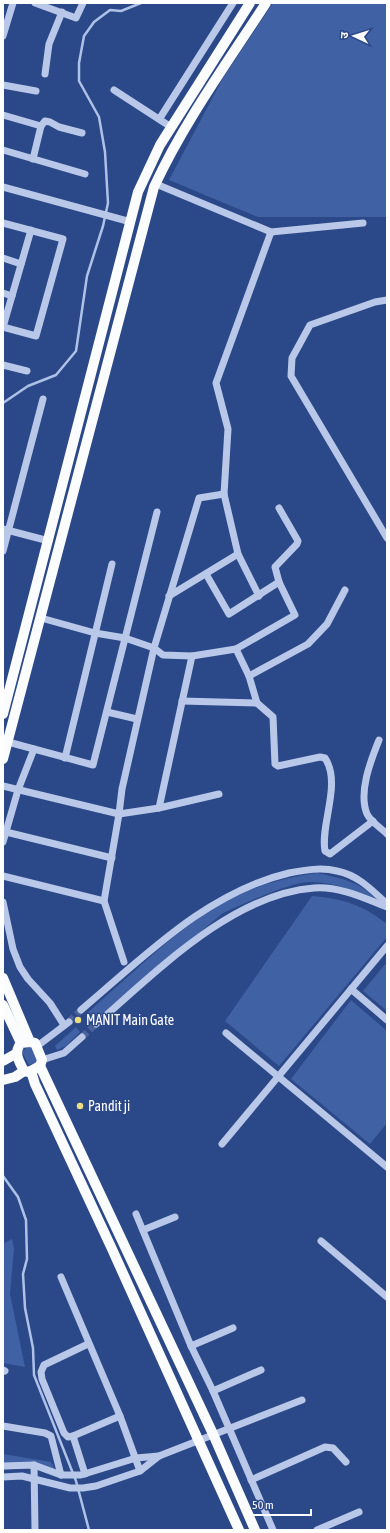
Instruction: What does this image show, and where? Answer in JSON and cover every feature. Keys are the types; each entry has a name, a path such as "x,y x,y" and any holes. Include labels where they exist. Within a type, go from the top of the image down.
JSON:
{"main road":[{"path":"3,714 138,192 148,167 171,127 250,3"},
{"path":"3,759 156,184 203,99 266,3"},
{"path":"224,45 235,50"},
{"path":"3,978 26,1046 35,1067 213,1434 255,1530"},
{"path":"3,1005 26,1046"},
{"path":"3,1062 26,1046"},
{"path":"26,1046 18,1059 35,1067"},
{"path":"3,1080 15,1077 35,1067"},
{"path":"35,1067 36,1084 239,1530"}],"street":[{"path":"3,36 13,3"},
{"path":"35,3 48,5 76,18 82,3"},
{"path":"160,118 233,3"},
{"path":"45,74 49,44 62,12"},
{"path":"3,86 36,91"},
{"path":"114,90 160,118 171,127"},
{"path":"3,115 41,126"},
{"path":"33,159 41,126 45,121 59,127 82,133"},
{"path":"3,150 85,174"},
{"path":"156,184 271,232 362,223"},
{"path":"3,187 131,222"},
{"path":"3,222 63,239 36,336 3,327 31,230"},
{"path":"259,596 238,554 224,494 228,429 216,383 271,232"},
{"path":"3,258 21,264"},
{"path":"3,293 12,296"},
{"path":"387,300 374,302 310,325 292,358 291,376 387,538"},
{"path":"3,364 27,371"},
{"path":"3,551 6,530 44,399"},
{"path":"124,962 104,901 122,789 154,648 198,498 224,494"},
{"path":"40,618 96,633 125,638 154,648 163,655 192,656 236,649 295,615 279,582 275,567 298,543 279,508"},
{"path":"8,742 93,765 157,512"},
{"path":"6,530 48,541"},
{"path":"169,596 238,554"},
{"path":"65,758 112,564"},
{"path":"206,574 229,614 279,582"},
{"path":"249,676 308,644 327,624 345,590"},
{"path":"236,649 249,676 257,703 273,717 275,764 278,766 320,757 325,758 328,763 331,785 324,848 327,853 330,854 373,821"},
{"path":"160,808 192,656"},
{"path":"182,701 257,703"},
{"path":"107,712 137,719"},
{"path":"379,740 368,767 365,790 367,814 387,834"},
{"path":"3,842 18,790 34,749"},
{"path":"3,786 119,814 160,808 219,794"},
{"path":"6,832 112,858"},
{"path":"81,1010 177,929 240,889 277,876 310,869 337,871 358,879 387,904"},
{"path":"3,876 104,901"},
{"path":"96,1024 195,940 254,904 283,893 315,888 340,890 387,907"},
{"path":"3,902 13,949 22,971 66,1024 26,1046"},
{"path":"222,1144 387,946"},
{"path":"351,989 387,1020"},
{"path":"226,1034 387,1167"},
{"path":"35,1067 64,1053 82,1037"},
{"path":"136,1214 191,1346 213,1391 273,1530"},
{"path":"143,1230 175,1217"},
{"path":"321,1241 387,1297"},
{"path":"60,1277 120,1416 140,1471"},
{"path":"191,1346 233,1328"},
{"path":"88,1344 44,1365 41,1372 42,1379 64,1433 68,1437 73,1436 120,1416"},
{"path":"213,1391 261,1370"},
{"path":"3,1466 34,1465 65,1475 83,1474 136,1458 159,1456 199,1441 213,1434 229,1430 302,1400"},
{"path":"3,1426 46,1433 51,1436 65,1475"},
{"path":"73,1436 83,1474"},
{"path":"251,1480 325,1447 333,1448 346,1462"},
{"path":"3,1478 22,1476 70,1488 84,1488 96,1486 140,1471 159,1456"},
{"path":"34,1465 35,1530"},
{"path":"318,1530 358,1512"}],"shaded area":[{"path":"273,3 387,3 387,222 386,217 258,217 169,180 223,78"},
{"path":"316,873 349,881 364,889 377,900 343,888 318,882 300,883 266,894 223,913 92,1022 86,1014 181,931 215,907 238,895 264,885"},
{"path":"312,896 343,901 360,907 387,924 387,937 279,1066 225,1021"},
{"path":"387,962 387,1011 363,991"},
{"path":"351,1000 387,1031 387,1123 370,1144 291,1079"},
{"path":"76,1027 80,1032 66,1046 57,1050 55,1046"},
{"path":"32,1047 37,1062 29,1065 22,1052 26,1048"},
{"path":"12,1239 14,1248 10,1294 25,1367 3,1363 3,1244"},
{"path":"3,1454 51,1462 56,1471 34,1467 3,1470"}],"waterway":[{"path":"3,403 28,386 56,375 76,351 87,276 103,226 108,203 105,152 99,117 79,81 79,63 84,36 94,22 110,10 121,11 141,3"},
{"path":"3,1176 18,1197 26,1220 27,1259 23,1274 25,1308 33,1348 34,1375 76,1481 89,1530"}],"tunnel":[{"path":"69,1022 81,1010"},
{"path":"82,1037 96,1024"}],"place":[{"name":"MANIT Main Gate","path":"78,1020"},
{"name":"Pandit ji","path":"80,1106"}]}
